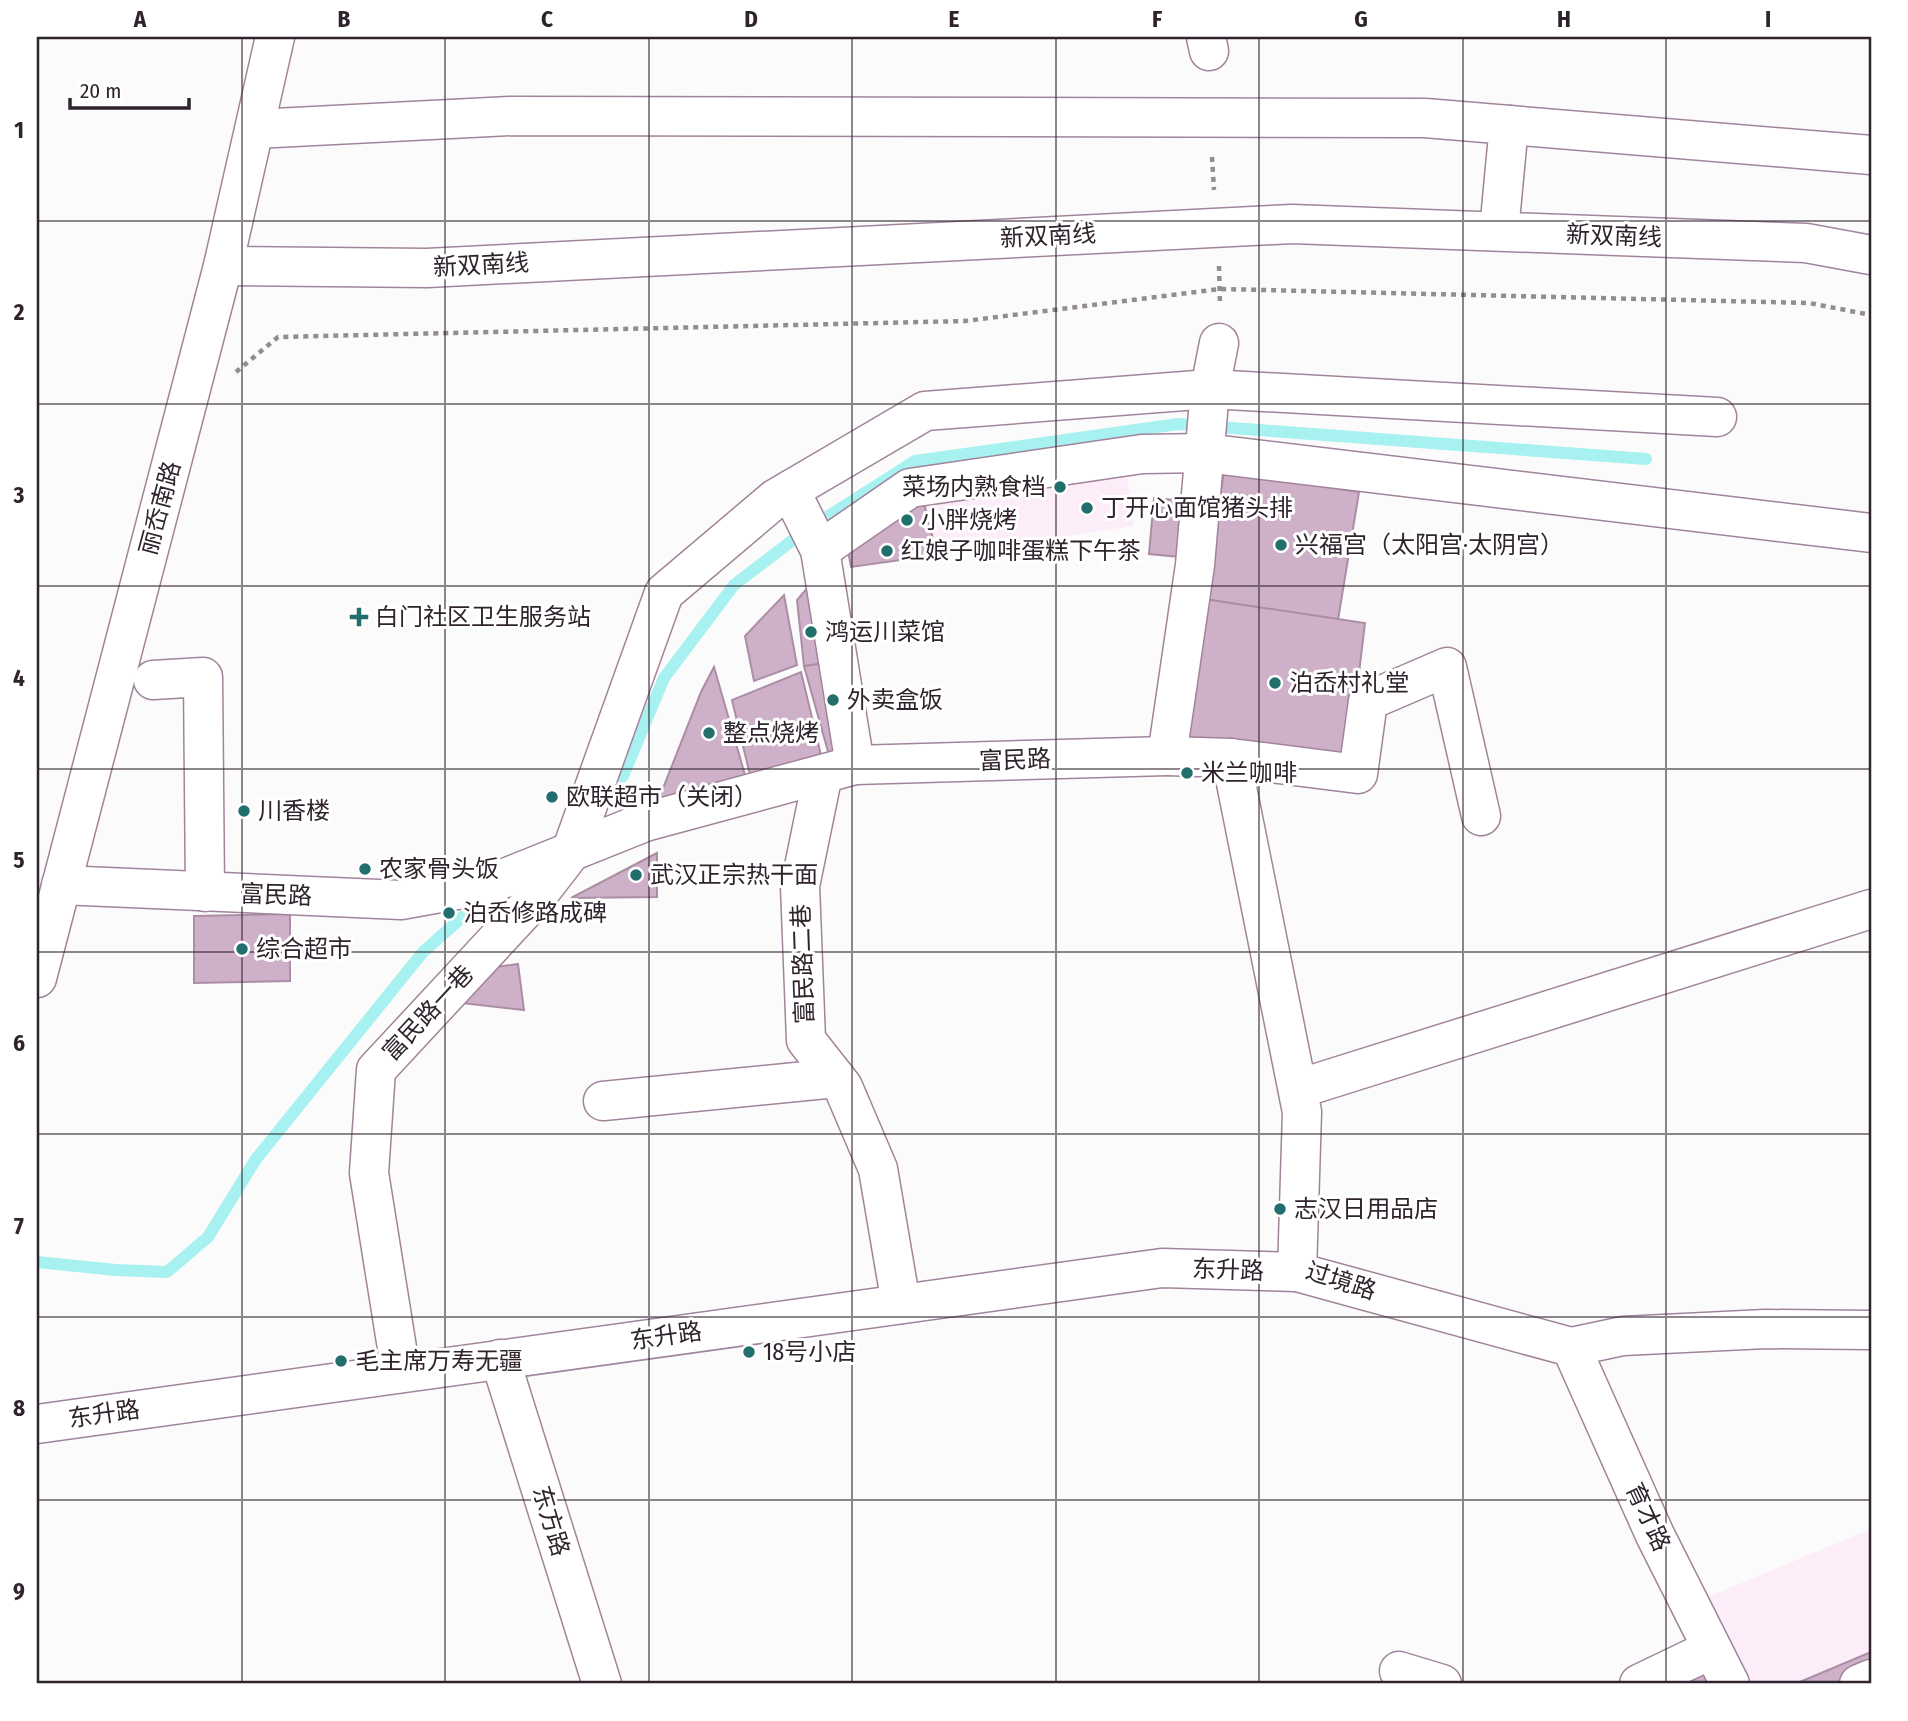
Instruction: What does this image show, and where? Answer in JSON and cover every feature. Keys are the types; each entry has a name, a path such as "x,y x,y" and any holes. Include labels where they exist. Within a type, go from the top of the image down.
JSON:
{"main road":[{"name":"丽岙南路","path":"37,978 223,266 275,37"},
{"path":"255,129 510,116 1425,118 1871,155"},
{"path":"1499,231 1509,125"},
{"name":"新双南线","path":"223,266 427,268 1292,224 1806,243 1871,255"},
{"path":"1219,343 1210,394 1195,565 1167,756 1231,758 1358,774 1368,701 1447,667 1481,816"},
{"path":"568,852 602,768 664,593 775,499 794,497 925,411 1210,394 1717,417"},
{"path":"820,550 910,488 1142,453 1205,453 1871,533"},
{"path":"794,497 820,550 839,769"},
{"path":"153,680 203,677 205,892"},
{"name":"富民路","path":"61,885 401,900 490,884 645,822 839,769 1167,756"},
{"name":"过境路","path":"1231,758 1302,1112 1297,1272 1570,1347 1623,1336 1765,1328 1871,1329"},
{"name":"富民路二巷","path":"839,769 800,886 806,1040 843,1087 878,1170 901,1304"},
{"name":"富民路一巷","path":"401,1373 369,1173 376,1070 533,901 568,852"},
{"path":"1298,1089 1871,909"},
{"path":"603,1101 836,1078"},
{"name":"东升路","path":"37,1424 1162,1268 1297,1272"},
{"name":"育才路","path":"1570,1347 1655,1535 1730,1684"},
{"name":"东方路","path":"500,1359 602,1684"},
{"path":"1639,1684 1712,1649"},
{"path":"1399,1671 1442,1684"},
{"path":"1859,1684 1871,1679"}],"path":[{"path":"233,375 278,337 965,321 1220,289 1809,303 1871,315"}],"shaded area":[{"path":"1125,459 1134,526 937,555 922,495"},
{"path":"1871,1529 1871,1684 1739,1684 1703,1599"}],"building":[{"name":"兴福宫（太阳宫·太阴宫）","path":"1224,471 1359,492 1338,620 1204,599"},
{"name":"小胖烧烤","path":"922,495 937,555 851,567 847,545"},
{"path":"1154,498 1185,501 1179,557 1149,554"},
{"name":"鸿运川菜馆","path":"814,580 827,663 804,666 797,600"},
{"path":"784,595 797,665 754,681 745,636"},
{"name":"泊岙村礼堂","path":"1204,599 1365,623 1348,763 1183,744"},
{"path":"827,663 848,749 829,755 804,666"},
{"name":"整点烧烤","path":"714,667 745,775 658,801 701,692"},
{"path":"801,672 821,755 750,775 732,700"},
{"name":"武汉正宗热干面","path":"657,853 657,897 571,898"},
{"name":"综合超市","path":"290,914 290,981 194,983 194,916"},
{"path":"518,964 524,1010 461,1003 482,969"},
{"path":"1871,1652 1871,1684 1795,1684"},
{"path":"1706,1660 1718,1684 1656,1684"}],"waterway":[{"path":"605,792 623,776 664,678 734,585 802,533 915,461 1178,424 1646,459"},
{"path":"37,1262 167,1272 208,1237 256,1159 423,952 486,896"}],"place":[{"name":"菜场内熟食档","path":"1060,487"},
{"name":"丁开心面馆猪头排","path":"1087,508"},
{"name":"小胖烧烤","path":"907,520"},
{"name":"兴福宫（太阳宫·太阴宫）","path":"1281,545"},
{"name":"红娘子咖啡蛋糕下午茶","path":"887,551"},
{"name":"白门社区卫生服务站","path":"359,617"},
{"name":"鸿运川菜馆","path":"811,632"},
{"name":"泊岙村礼堂","path":"1275,683"},
{"name":"外卖盒饭","path":"833,700"},
{"name":"整点烧烤","path":"709,733"},
{"name":"米兰咖啡","path":"1187,773"},
{"name":"欧联超市（关闭）","path":"552,797"},
{"name":"川香楼","path":"244,811"},
{"name":"农家骨头饭","path":"365,869"},
{"name":"武汉正宗热干面","path":"636,875"},
{"name":"泊岙修路成碑","path":"449,913"},
{"name":"综合超市","path":"242,949"},
{"name":"志汉日用品店","path":"1280,1209"},
{"name":"18号小店","path":"749,1352"},
{"name":"毛主席万寿无疆","path":"341,1361"}]}
